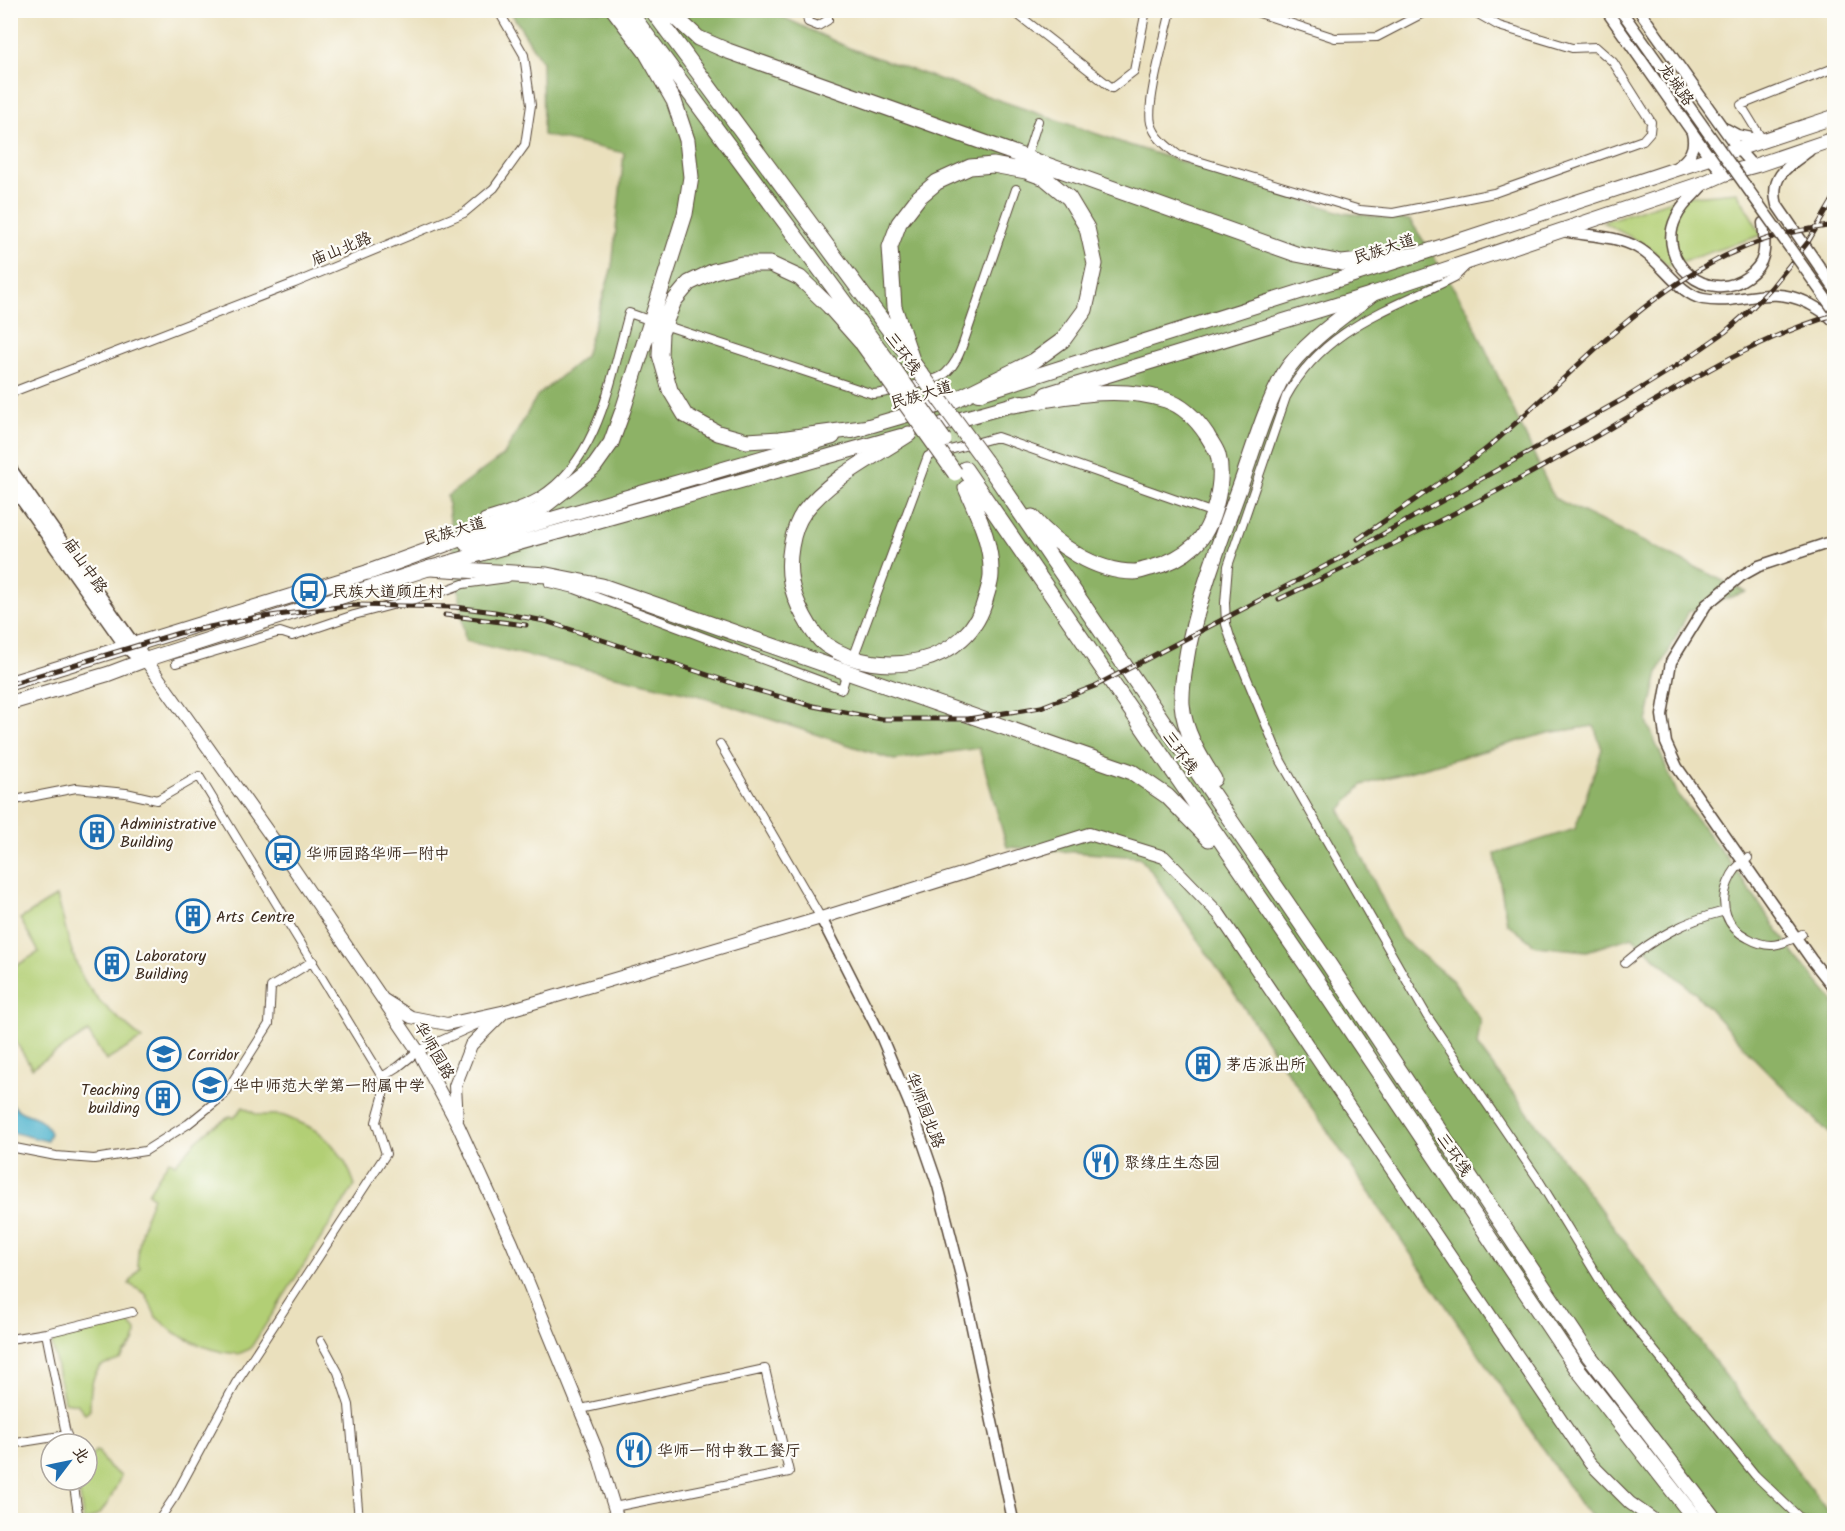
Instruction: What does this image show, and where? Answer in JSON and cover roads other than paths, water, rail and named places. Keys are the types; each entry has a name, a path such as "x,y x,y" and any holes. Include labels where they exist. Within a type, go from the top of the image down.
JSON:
{"highway":[{"path":"614,10 861,342"},
{"name":"三环线","path":"628,10 960,471 1421,1135 1576,1367 1696,1521"},
{"name":"三环线","path":"652,10 984,461 1326,960 1590,1357 1715,1521"},
{"path":"668,10 698,38 728,51 1296,254 1342,263 1416,255"},
{"path":"369,572 539,510 594,466 611,443 624,410 685,214 691,177 687,140 674,101 646,52"},
{"path":"913,363 894,307 890,247 899,224 919,197 937,182 970,167 993,165 1026,171 1045,178 1069,198 1087,228 1095,264 1085,310 1063,340 1034,361 949,403"},
{"path":"862,429 747,441 718,434 685,415 670,390 660,355 661,333 674,301 689,283 714,271 742,264 770,264 800,278 890,373"},
{"path":"1326,960 1202,759 1187,727 1182,704 1184,672 1194,622 1211,569 1258,437 1284,373 1337,321 1372,294"},
{"path":"984,461 1043,529 1082,558 1106,567 1134,572 1166,564 1196,544 1212,517 1221,483 1218,454 1199,423 1170,401 1138,393 1109,391 1013,405"},
{"path":"909,434 828,487 803,514 795,532 789,569 792,589 806,620 824,644 857,660 882,665 922,661 950,647 969,629 983,610 991,576 984,530 960,471"},
{"path":"966,488 1078,645 1392,1106 1421,1135"},
{"path":"430,568 547,575 602,586 1074,750 1132,772 1167,796 1218,849"}],"main road":[{"name":"民族大道","path":"10,683 369,572 949,403 1416,255 1834,117"},
{"name":"民族大道","path":"10,703 108,674 430,568 1013,405 1372,294 1724,174 1834,139"},
{"name":"华师园路","path":"130,646 143,661 418,1051 458,1125 512,1243 597,1450 618,1521"},
{"path":"384,1000 411,1017 447,1024 506,1011 821,918 1089,834 1164,857 1219,914 1590,1463 1630,1503 1652,1520"},
{"path":"458,1125 455,1086 471,1045 506,1011"}],"street":[{"name":"庙山北路","path":"10,393 285,287 464,213 494,188 525,145 531,105 524,55 498,10"},
{"path":"806,10 808,22 818,26 828,20 828,10"},
{"path":"916,10 922,15 941,10"},
{"path":"1012,10 1112,88 1134,71 1146,10"},
{"path":"1171,10 1151,102 1151,122 1159,139 1178,155 1360,210 1393,213 1494,193 1643,140 1650,132 1651,122 1613,62 1596,47 1572,48 1499,26 1471,10"},
{"path":"1250,10 1335,38 1377,37 1430,10"},
{"name":"龙城路","path":"1606,10 1724,174"},
{"path":"1628,13 1706,130 1834,310"},
{"path":"1628,13 1834,303"},
{"name":"龙城路","path":"1628,13 1753,166"},
{"path":"1762,141 1741,105 1834,68"},
{"path":"1028,152 1038,121"},
{"path":"1717,121 1737,135 1762,141"},
{"path":"1673,170 1690,154 1694,145 1690,127"},
{"path":"1706,130 1763,223 1765,243 1763,257 1755,271 1742,281 1719,287 1702,283 1691,277 1675,257 1671,232 1684,205 1706,182"},
{"path":"1815,146 1784,170 1777,180 1774,194 1777,205 1834,288"},
{"path":"670,327 873,394 886,393 945,375 956,362 963,344 1016,189"},
{"path":"1562,231 1610,238 1638,248 1650,255 1684,289 1702,299 1776,293 1794,297 1829,315 1834,321"},
{"path":"1472,261 1455,277 1359,322 1315,356 1297,377 1286,397 1239,521 1228,566 1226,624 1281,760 1427,1016 1538,1179 1609,1295 1755,1475 1802,1521"},
{"path":"481,531 484,518 511,510 540,497 565,477 584,452 600,418 629,313 646,319"},
{"path":"855,652 928,456 997,437 1208,511"},
{"name":"庙山中路","path":"10,467 130,646"},
{"name":"庙山中路","path":"10,484 130,646"},
{"path":"1834,541 1759,566 1722,590 1706,605 1671,662 1662,715 1666,742 1677,767 1799,935 1834,988"},
{"path":"1745,860 1682,764 1672,741 1669,715 1678,665 1711,609 1726,595 1762,572 1834,548"},
{"path":"176,663 280,632 292,636 354,615 438,593 463,584 507,578 575,589 842,689 845,678"},
{"name":"华师园北路","path":"720,744 821,918 881,1036 910,1105 938,1186 961,1276 1013,1521"},
{"path":"10,801 76,788 126,793 157,800 199,776 382,1077 383,1097 376,1122 386,1154 236,1383 159,1521"},
{"path":"1745,860 1732,874 1723,902 1734,929 1756,942 1770,945 1799,935"},
{"path":"1624,963 1642,948 1674,928 1689,921 1725,911"},
{"path":"1799,935 1834,978"},
{"path":"10,1147 56,1156 94,1159 145,1151 188,1124 224,1095 268,1024 271,987 313,961"},
{"path":"382,1077 418,1051 506,1011"},
{"path":"10,1339 46,1333 132,1312"},
{"path":"46,1333 66,1432"},
{"path":"321,1341 338,1372 349,1405 359,1521"},
{"path":"581,1410 765,1369 789,1472 614,1507"},
{"path":"10,1444 39,1441"},
{"path":"75,1492 79,1521"}],"water":[{"path":"10,1101 21,1111 36,1117 46,1125 50,1133 47,1141 11,1132"}],"railway":[{"path":"10,684 179,633 255,618 354,605 455,607 545,621 738,685 813,706 881,719 968,719 1041,707 1095,686 1335,561 1625,398 1675,367 1725,332 1771,288 1808,242 1834,198"},
{"path":"1358,539 1483,452 1624,324 1658,297 1694,273 1733,252 1776,236 1834,225"},
{"path":"1279,599 1503,488 1733,357 1799,327 1834,315"},
{"path":"445,615 526,625"}],"place":[{"name":"民族大道顾庄村","path":"309,591"},
{"name":"Administrative Building","path":"97,832"},
{"name":"华师园路华师一附中","path":"283,853"},
{"name":"Arts Centre","path":"193,916"},
{"name":"Laboratory Building","path":"112,964"},
{"name":"Corridor","path":"164,1054"},
{"name":"茅店派出所","path":"1203,1064"},
{"name":"华中师范大学第一附属中学","path":"210,1085"},
{"name":"Teaching building","path":"163,1098"},
{"name":"聚缘庄生态园","path":"1101,1162"},
{"name":"华师一附中教工餐厅","path":"634,1450"}]}
